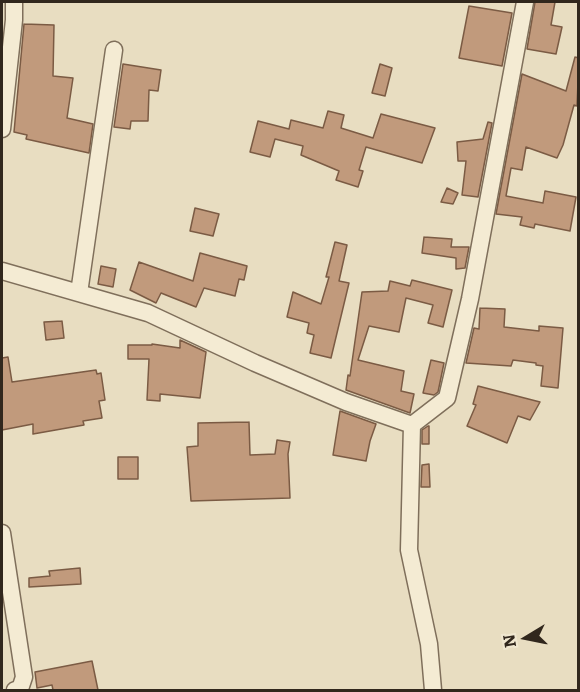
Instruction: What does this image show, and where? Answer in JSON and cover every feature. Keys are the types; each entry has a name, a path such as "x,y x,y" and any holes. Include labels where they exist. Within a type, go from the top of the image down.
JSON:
{"street":[{"path":"2,129 14,2"},
{"path":"412,425 447,398 470,299 525,2"},
{"path":"79,293 114,50"},
{"path":"2,271 148,313 346,402 412,425"},
{"path":"412,425 409,550 429,644 433,690"},
{"path":"2,533 24,677 18,690"}],"building":[{"path":"535,2 555,2 551,25 562,27 556,54 527,49"},
{"path":"469,6 512,13 502,66 459,58"},
{"path":"24,24 54,25 53,76 73,78 67,118 93,124 89,153 26,139 27,135 14,132"},
{"path":"575,57 579,58 577,106 574,105 557,158 526,147 522,170 511,168 506,196 543,203 545,191 576,197 570,231 535,224 534,228 520,225 522,217 496,214 522,74 566,91"},
{"path":"123,64 161,70 158,91 149,90 148,121 131,121 130,129 114,127"},
{"path":"380,64 392,68 385,96 372,93"},
{"path":"328,111 344,115 341,128 373,138 381,114 435,128 422,163 366,147 359,170 363,171 358,187 336,180 339,171 301,155 303,146 275,139 270,157 250,152 258,121 289,129 291,120 323,128"},
{"path":"488,122 492,123 478,197 462,195 466,161 458,161 457,142 483,139"},
{"path":"447,188 458,193 453,204 441,202"},
{"path":"195,208 219,214 213,236 190,231"},
{"path":"424,237 452,239 451,247 469,247 465,268 456,269 456,258 422,253"},
{"path":"335,242 347,245 339,281 349,283 331,358 310,353 314,335 307,333 309,323 287,317 293,292 321,304 329,277 326,277"},
{"path":"200,253 247,266 244,280 239,279 235,296 204,288 196,307 161,293 156,303 130,290 139,262 193,281"},
{"path":"101,266 116,269 113,287 98,284"},
{"path":"412,280 452,290 443,327 428,323 433,305 406,298 399,332 369,326 358,360 404,371 401,391 414,394 410,413 346,390 362,292 388,291 390,281 410,286"},
{"path":"480,308 505,309 504,327 539,331 539,326 563,328 558,388 541,386 543,366 536,365 536,363 513,360 511,366 466,363 474,328 479,329"},
{"path":"62,321 64,338 46,340 44,322"},
{"path":"180,340 206,352 200,398 160,394 160,401 147,400 149,359 128,359 128,345 152,344 180,348"},
{"path":"8,357 12,382 96,370 97,374 101,373 105,400 99,401 102,418 83,421 84,425 33,434 33,424 2,430 2,358"},
{"path":"431,360 444,363 438,392 434,395 423,393"},
{"path":"478,386 540,402 530,420 518,416 507,443 467,426 476,405 473,404"},
{"path":"340,411 376,424 366,461 333,455"},
{"path":"249,422 250,455 275,454 277,440 290,442 288,454 290,498 191,501 187,447 198,446 198,423"},
{"path":"428,426 429,444 422,444 422,430"},
{"path":"118,457 138,457 138,479 118,479"},
{"path":"429,464 430,487 421,487 422,465"},
{"path":"80,568 81,584 29,587 29,578 50,576 49,571"},
{"path":"92,661 98,690 53,690 52,685 37,688 35,672"}]}
